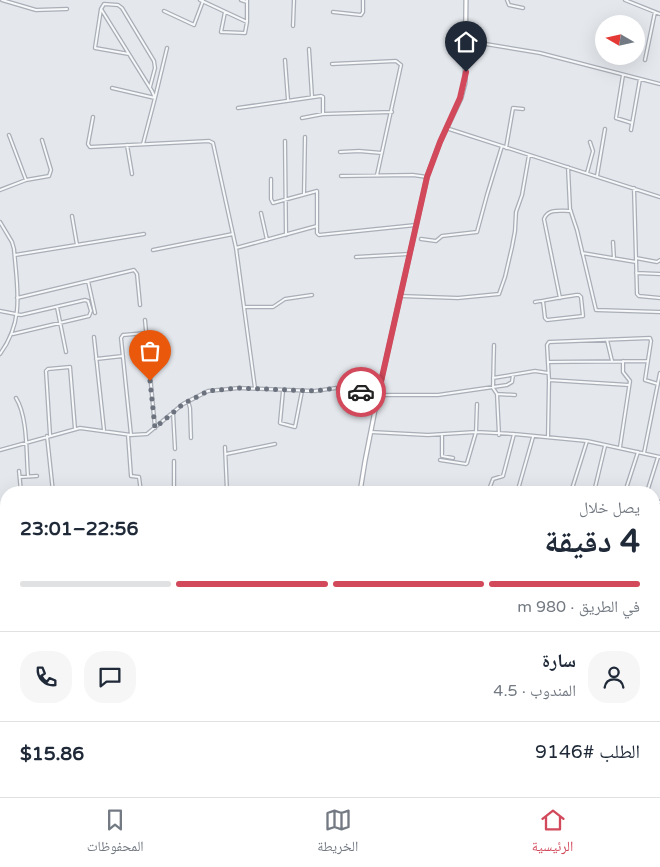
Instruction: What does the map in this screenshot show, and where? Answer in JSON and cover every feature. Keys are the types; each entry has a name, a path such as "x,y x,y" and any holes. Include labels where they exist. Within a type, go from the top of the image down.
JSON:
{"street":[{"path":"2,0 36,10 67,9"},
{"path":"225,12 220,29 222,33 245,34 247,1 241,0"},
{"path":"293,26 294,0"},
{"path":"332,12 361,15 363,12 363,0"},
{"path":"361,486 378,395 427,177 465,83 466,0"},
{"path":"507,0 509,5 523,8"},
{"path":"626,0 660,14"},
{"path":"164,11 194,25 201,1 247,22"},
{"path":"129,54 95,48 101,9 106,3 118,5 122,8 155,63 150,87"},
{"path":"101,9 155,98"},
{"path":"645,60 655,12"},
{"path":"467,41 540,52 660,84"},
{"path":"143,144 167,48"},
{"path":"309,49 312,97"},
{"path":"285,60 288,100"},
{"path":"332,64 399,62 401,67 377,175"},
{"path":"623,75 616,118 632,123"},
{"path":"631,130 640,79"},
{"path":"112,88 155,98"},
{"path":"238,108 322,96 323,114"},
{"path":"506,148 513,108 523,109"},
{"path":"302,118 323,114 392,112"},
{"path":"93,117 89,146 208,141 213,143 236,248 255,388"},
{"path":"446,128 660,196"},
{"path":"597,176 605,129"},
{"path":"9,136 26,180"},
{"path":"304,194 305,137"},
{"path":"0,190 26,180 48,177 51,170 42,140"},
{"path":"285,141 286,235"},
{"path":"587,173 593,151 590,142"},
{"path":"127,145 132,174"},
{"path":"421,239 436,241 442,236 477,232 502,146"},
{"path":"340,152 382,153"},
{"path":"400,296 458,298 497,294 500,292 512,247 516,212 522,195 528,155"},
{"path":"568,167 571,211 596,311 637,310 660,312"},
{"path":"341,176 413,175 427,177"},
{"path":"271,178 271,201 274,202 318,191 316,233 318,235 416,225"},
{"path":"634,188 638,296 660,298"},
{"path":"560,298 544,220 546,214 550,211 571,211"},
{"path":"261,213 267,240"},
{"path":"72,216 77,246"},
{"path":"0,222 12,242 15,255 18,314 13,334 0,354"},
{"path":"236,248 317,226"},
{"path":"15,255 144,234"},
{"path":"153,250 233,234"},
{"path":"613,242 614,258"},
{"path":"582,253 636,262"},
{"path":"356,257 410,254"},
{"path":"636,258 657,262 660,260"},
{"path":"17,298 135,271 140,305"},
{"path":"636,273 660,274"},
{"path":"88,281 95,313"},
{"path":"244,307 273,307 285,299 312,295"},
{"path":"535,302 580,295 583,316 547,320 545,318 543,301"},
{"path":"0,311 18,314 88,301 91,311 88,316 13,334"},
{"path":"56,307 61,322 66,352"},
{"path":"146,320 155,428"},
{"path":"132,435 122,336 146,332"},
{"path":"94,338 104,430"},
{"path":"548,437 550,380 547,345 549,342 650,338 645,380 658,384"},
{"path":"607,340 612,361"},
{"path":"494,345 493,388 497,394 499,435"},
{"path":"96,358 123,356"},
{"path":"620,447 630,386 630,380 622,371 623,361"},
{"path":"548,362 648,361"},
{"path":"53,486 46,371 48,369 70,367 75,429"},
{"path":"493,378 535,371 548,373"},
{"path":"644,453 660,373"},
{"path":"0,450 75,429 86,428 132,435 147,434 172,412 208,391 255,388 302,391 343,388 378,395 438,395 510,384 513,375"},
{"path":"550,380 630,386"},
{"path":"283,390 280,423 295,427 302,391"},
{"path":"497,394 515,395"},
{"path":"16,398 22,412 28,476"},
{"path":"188,401 191,438"},
{"path":"440,460 466,464 476,432 477,404"},
{"path":"172,412 174,449"},
{"path":"371,432 410,435 476,432 499,435 514,434 587,441 605,446 620,447 659,457 648,486"},
{"path":"128,434 131,476 139,477 140,486"},
{"path":"490,486 492,479 503,476 514,434"},
{"path":"442,435 442,456 453,458"},
{"path":"519,486 533,437"},
{"path":"573,486 587,441"},
{"path":"226,454 275,444"},
{"path":"595,486 605,446"},
{"path":"225,447 227,486"},
{"path":"628,486 638,452"},
{"path":"174,461 174,486"},
{"path":"19,471 21,486"},
{"path":"20,477 37,476"},
{"path":"0,761 0,772"}],"way so far":[{"path":"150,381 155,428 183,404 208,391 239,388 315,391 343,388 361,392"}],"route":[{"path":"361,392 378,395 427,177 460,98 466,72"}]}
